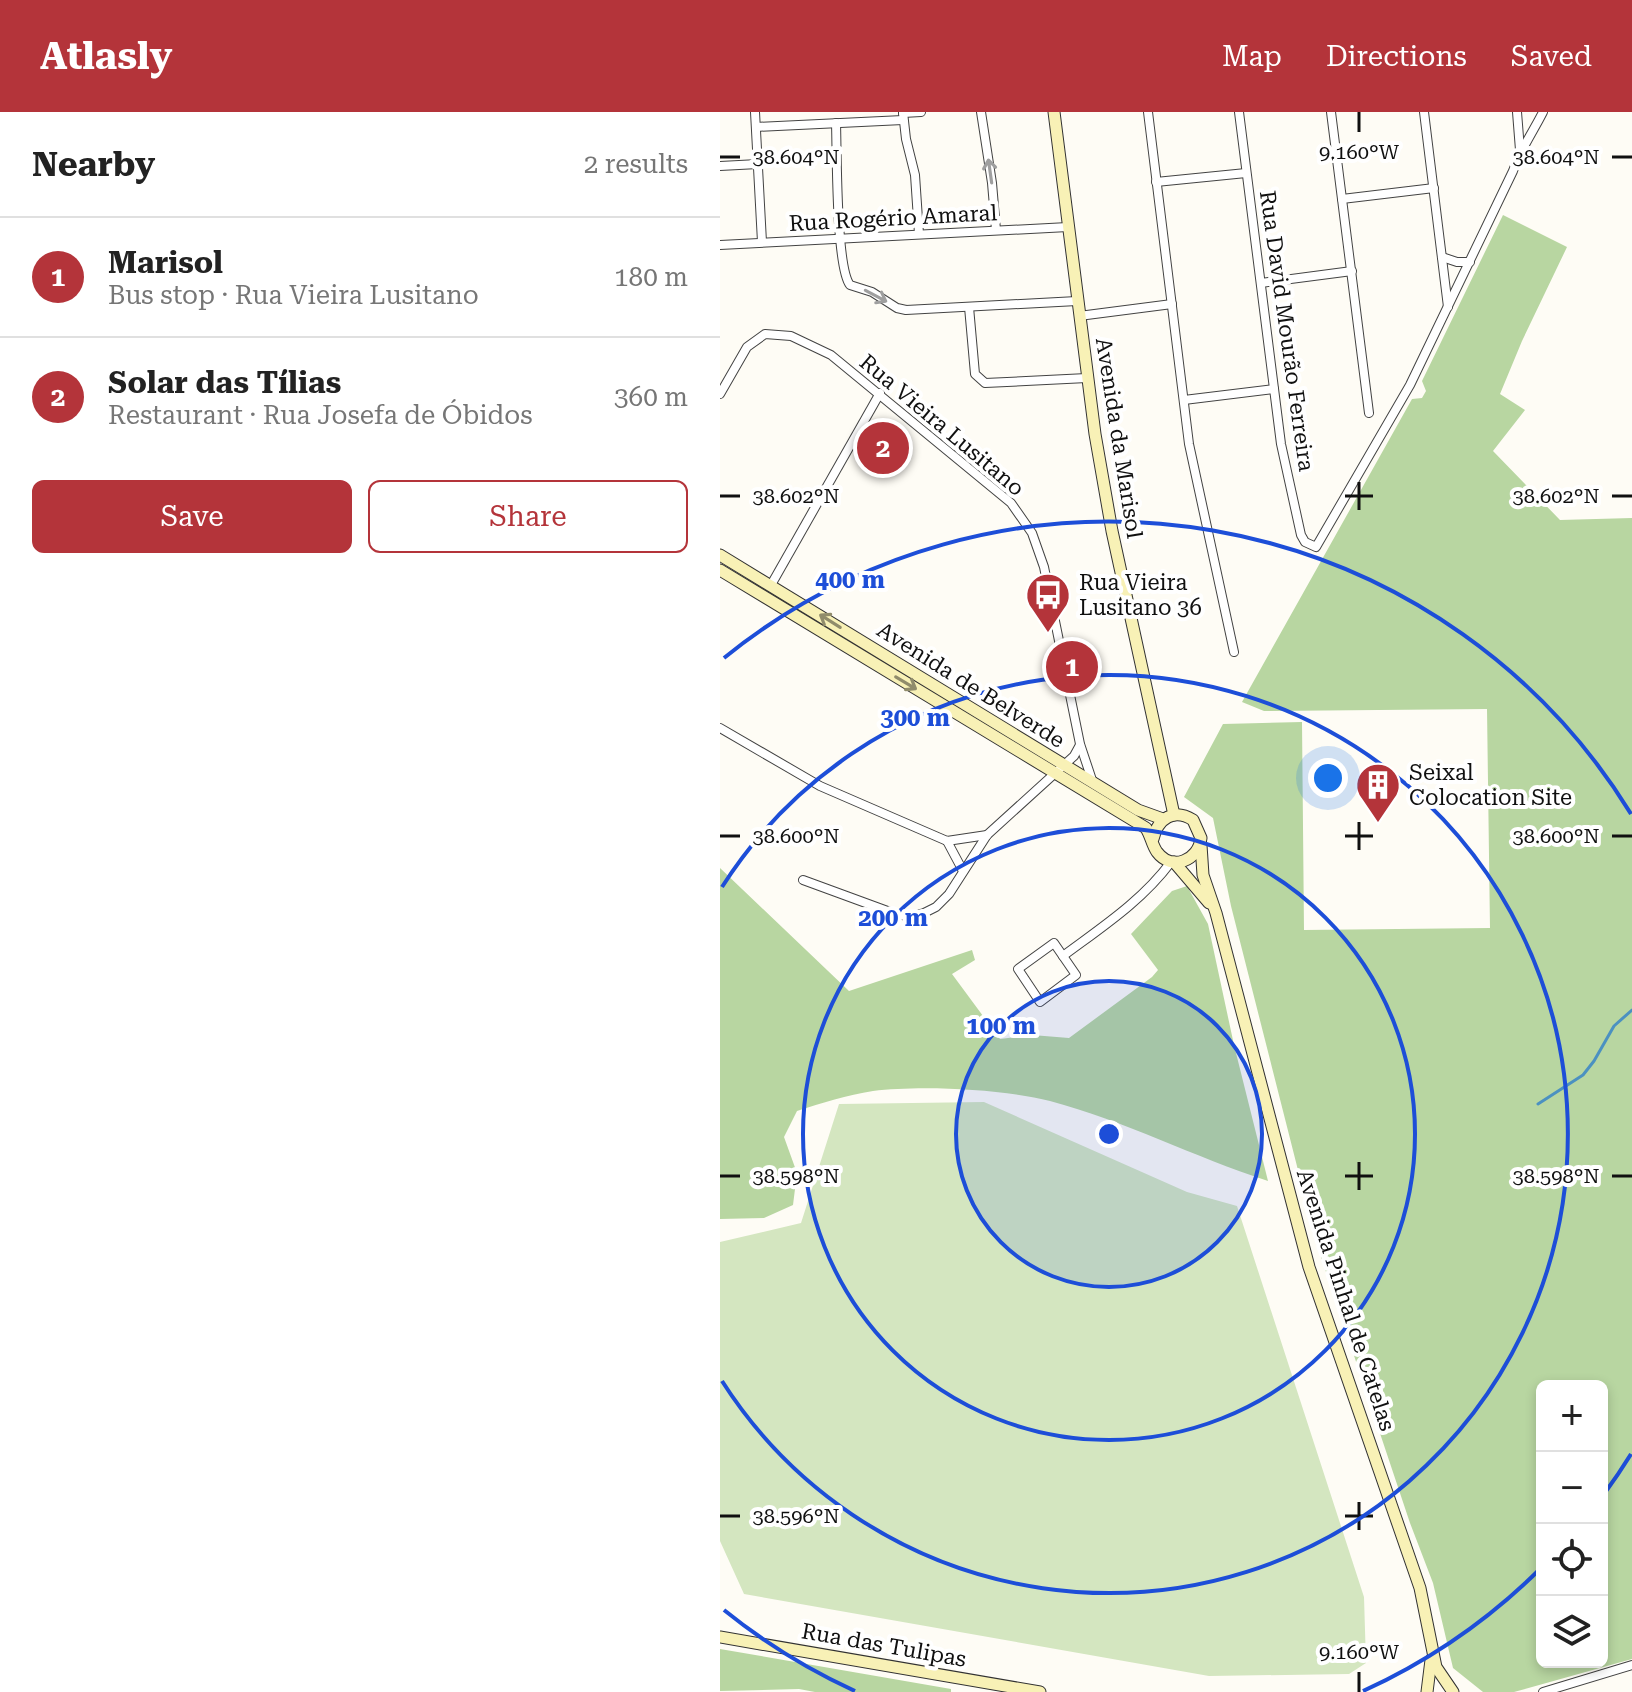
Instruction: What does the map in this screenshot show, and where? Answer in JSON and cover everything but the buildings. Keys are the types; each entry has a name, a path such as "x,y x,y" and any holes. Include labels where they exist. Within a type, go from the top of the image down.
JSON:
{"main road":[{"name":"Avenida da Marisol","path":"1054,112 1087,378 1112,531 1168,817"},
{"name":"Avenida de Belverde","path":"720,555 1060,769 1146,828 1158,853 1172,862 1205,896 1216,913"},
{"name":"Avenida de Belverde","path":"720,570 1060,769 1093,782 1138,810 1193,820 1200,832 1201,845"},
{"path":"1153,839 1155,828 1168,817"},
{"path":"1172,862 1191,859 1201,845"},
{"name":"Avenida Pinhal de Catelas","path":"1201,845 1203,875 1216,913 1309,1267 1420,1588 1431,1651"},
{"name":"Rua das Tulipas","path":"720,1637 1040,1692"},
{"path":"1431,1651 1430,1692 1452,1692"},
{"path":"1431,1651 1436,1667 1452,1692"}],"street":[{"path":"755,112 762,242"},
{"path":"756,127 836,123 921,112"},
{"path":"981,112 996,230"},
{"path":"1148,112 1193,471 1234,652"},
{"name":"Rua David Mourão Ferreira","path":"1239,112 1281,444 1305,542 1316,547 1410,385 1448,307"},
{"path":"1331,112 1369,413"},
{"path":"1424,112 1448,307"},
{"path":"1517,112 1520,151"},
{"path":"1448,307 1520,151 1543,112"},
{"path":"903,115 915,175 919,234"},
{"path":"836,123 844,274 850,285 876,294 901,310 1077,301"},
{"path":"720,166 758,164"},
{"path":"1156,182 1246,173"},
{"path":"1342,199 1434,188"},
{"name":"Rua Rogério Amaral","path":"720,245 1068,227"},
{"path":"1442,257 1470,262"},
{"path":"1261,283 1352,271"},
{"path":"1079,316 1172,304"},
{"path":"969,307 975,374 985,383 1087,378"},
{"name":"Rua Vieira Lusitano","path":"720,394 747,347 765,334 791,336 831,355 1011,503 1032,533 1044,567 1080,744 1093,782"},
{"path":"1184,400 1274,389"},
{"path":"771,585 880,393"},
{"path":"720,742 723,729 820,786 947,841 987,835"},
{"path":"803,880 910,917 936,907 949,894 987,835 1074,756 1080,744"},
{"path":"947,841 963,871"},
{"path":"1063,956 1127,909 1172,862"},
{"path":"1054,943 1063,956 1076,975 1040,1002 1018,969 1054,943"},
{"path":"1543,1692 1632,1665"}],"green space":[{"path":"1503,215 1567,247 1500,394 1525,410 1493,451 1560,520 1632,518 1632,1659 1608,1666 1608,1380 1536,1380 1536,1668 1600,1668 1514,1692 1483,1692 1453,1668 1433,1583 1317,1245 1231,906 1213,818 1184,797 1223,724 1302,722 1304,930 1490,928 1487,709 1264,711 1242,702 1412,399 1422,398 1426,391 1422,381"},
{"path":"720,868 849,991 972,950 975,960 952,974 1000,1039 1032,1035 1069,1038 1152,977 1158,970 1131,934 1172,891 1187,886 1208,924 1268,1181 1050,1101 986,1091 892,1089 854,1095 797,1111 784,1137 797,1173 793,1205 764,1218 720,1219"},
{"path":"984,1102 1187,1192 1237,1206 1364,1597 1366,1663 1349,1674 1209,1676 744,1594 720,1541 720,1242 801,1223 839,1104"},
{"path":"720,1649 951,1689 951,1692 720,1691"}],"waterway":[{"path":"1538,1104 1583,1075 1614,1026 1632,1010"}],"place":[{"name":"Solar das Tílias","path":"883,448"},
{"name":"Rua Vieira Lusitano 36","path":"1048,634"},
{"name":"Marisol","path":"1072,667"},
{"name":"Seixal Colocation Site","path":"1378,824"}]}
